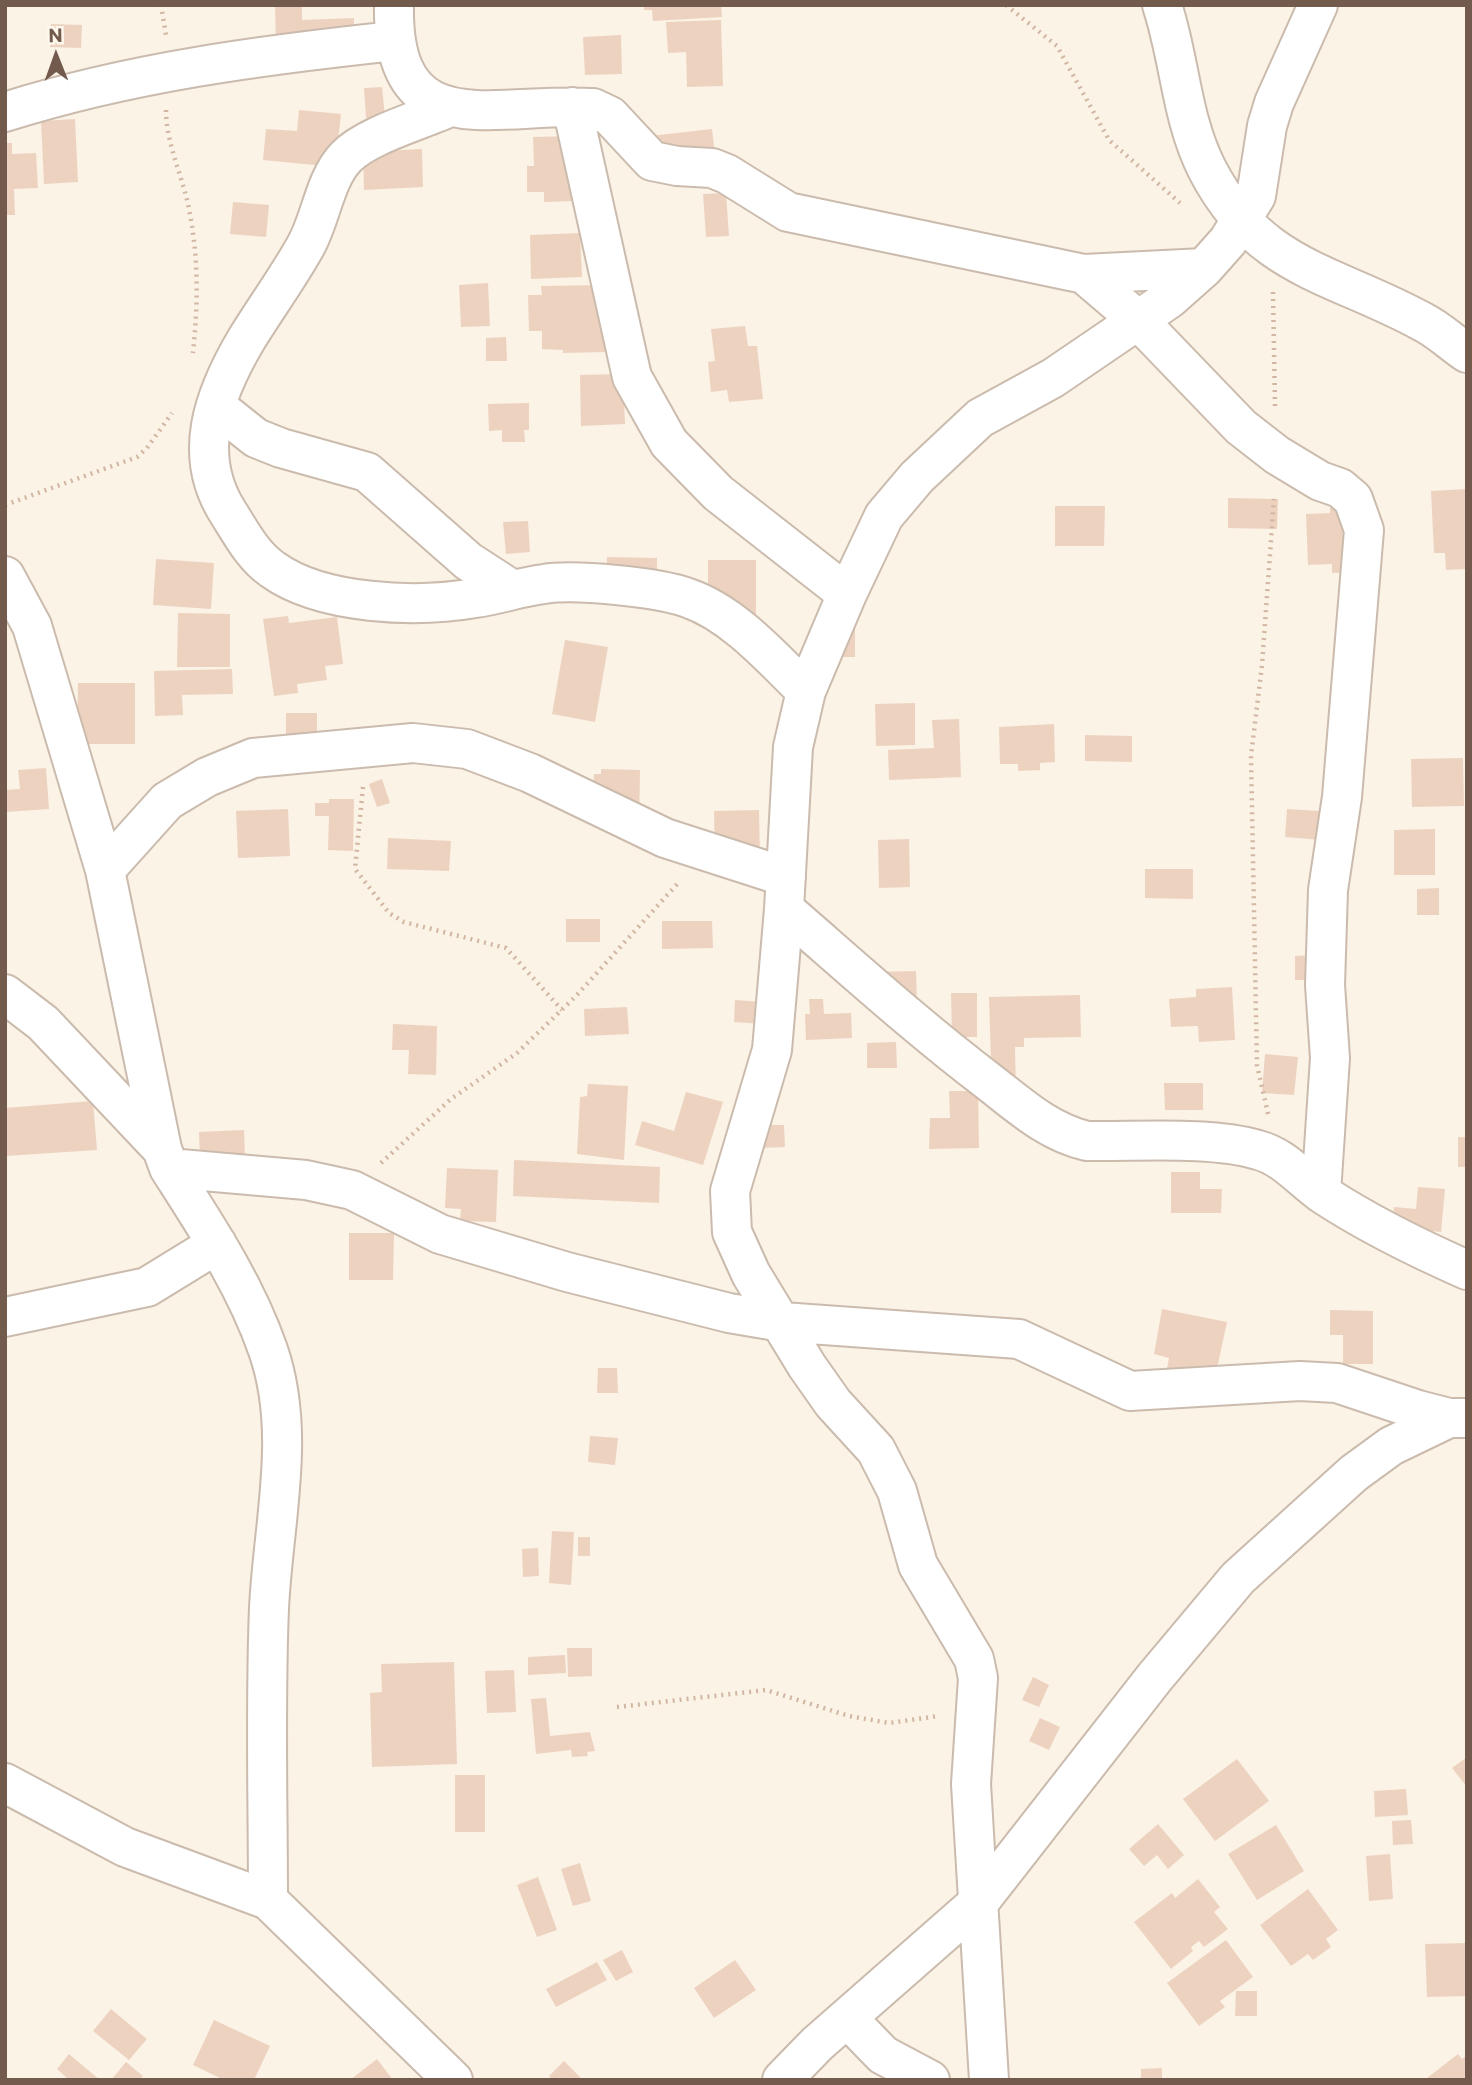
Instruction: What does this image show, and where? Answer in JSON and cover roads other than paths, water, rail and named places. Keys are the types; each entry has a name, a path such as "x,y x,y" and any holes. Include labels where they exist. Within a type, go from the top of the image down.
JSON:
{"street":[{"path":"1162,5 1189,123 1208,169 1241,222 1303,268 1425,323 1467,353"},
{"path":"989,2080 981,1901 971,1784 978,1678 974,1659 918,1565 897,1491 876,1450 833,1403 751,1273 732,1232 730,1191 772,1050 785,893 793,747 806,691 847,594 884,516 917,477 980,418 1053,378 1138,320 1204,268 1241,222 1256,196 1267,126 1274,103 1318,5"},
{"path":"5,112 76,91 166,75 394,23 400,63 415,89 436,104 478,112 593,108 610,116 652,160 677,166 712,168 727,174 788,212 1084,274 1204,268"},
{"path":"450,107 364,144 346,156 335,172 306,246 229,370 209,429 208,462 216,493 258,557 272,569 326,593 405,603 478,598 547,583 654,590 688,598 719,614 763,649 806,691"},
{"path":"572,107 632,377 669,443 718,494 847,594"},
{"path":"1084,274 1138,320 1241,427 1277,455 1320,481 1339,488 1353,499 1365,538 1342,797 1328,890 1325,985 1330,1058 1321,1193"},
{"path":"217,407 256,438 281,448 367,472 468,561 511,589"},
{"path":"5,576 32,626 105,870 166,1158"},
{"path":"105,870 167,801 207,776 253,758 414,743 467,749 530,773 654,833 709,852 785,893 931,1038 1039,1120 1066,1136 1087,1141 1226,1144 1259,1150 1283,1161 1321,1193 1387,1234 1467,1270"},
{"path":"5,994 52,1032 166,1158 246,1298 269,1352 279,1401 283,1452 269,1607 268,1900"},
{"path":"166,1158 352,1190 440,1234 567,1272 729,1313 782,1322 1019,1339 1130,1391 1300,1381 1338,1383 1458,1418"},
{"path":"5,1317 147,1287 217,1244"},
{"path":"782,2080 847,2018 981,1901 1147,1688 1238,1578 1354,1473 1391,1446 1458,1418"},
{"path":"5,1783 125,1847 268,1900 453,2080"},
{"path":"847,2018 883,2055 930,2080"}]}
